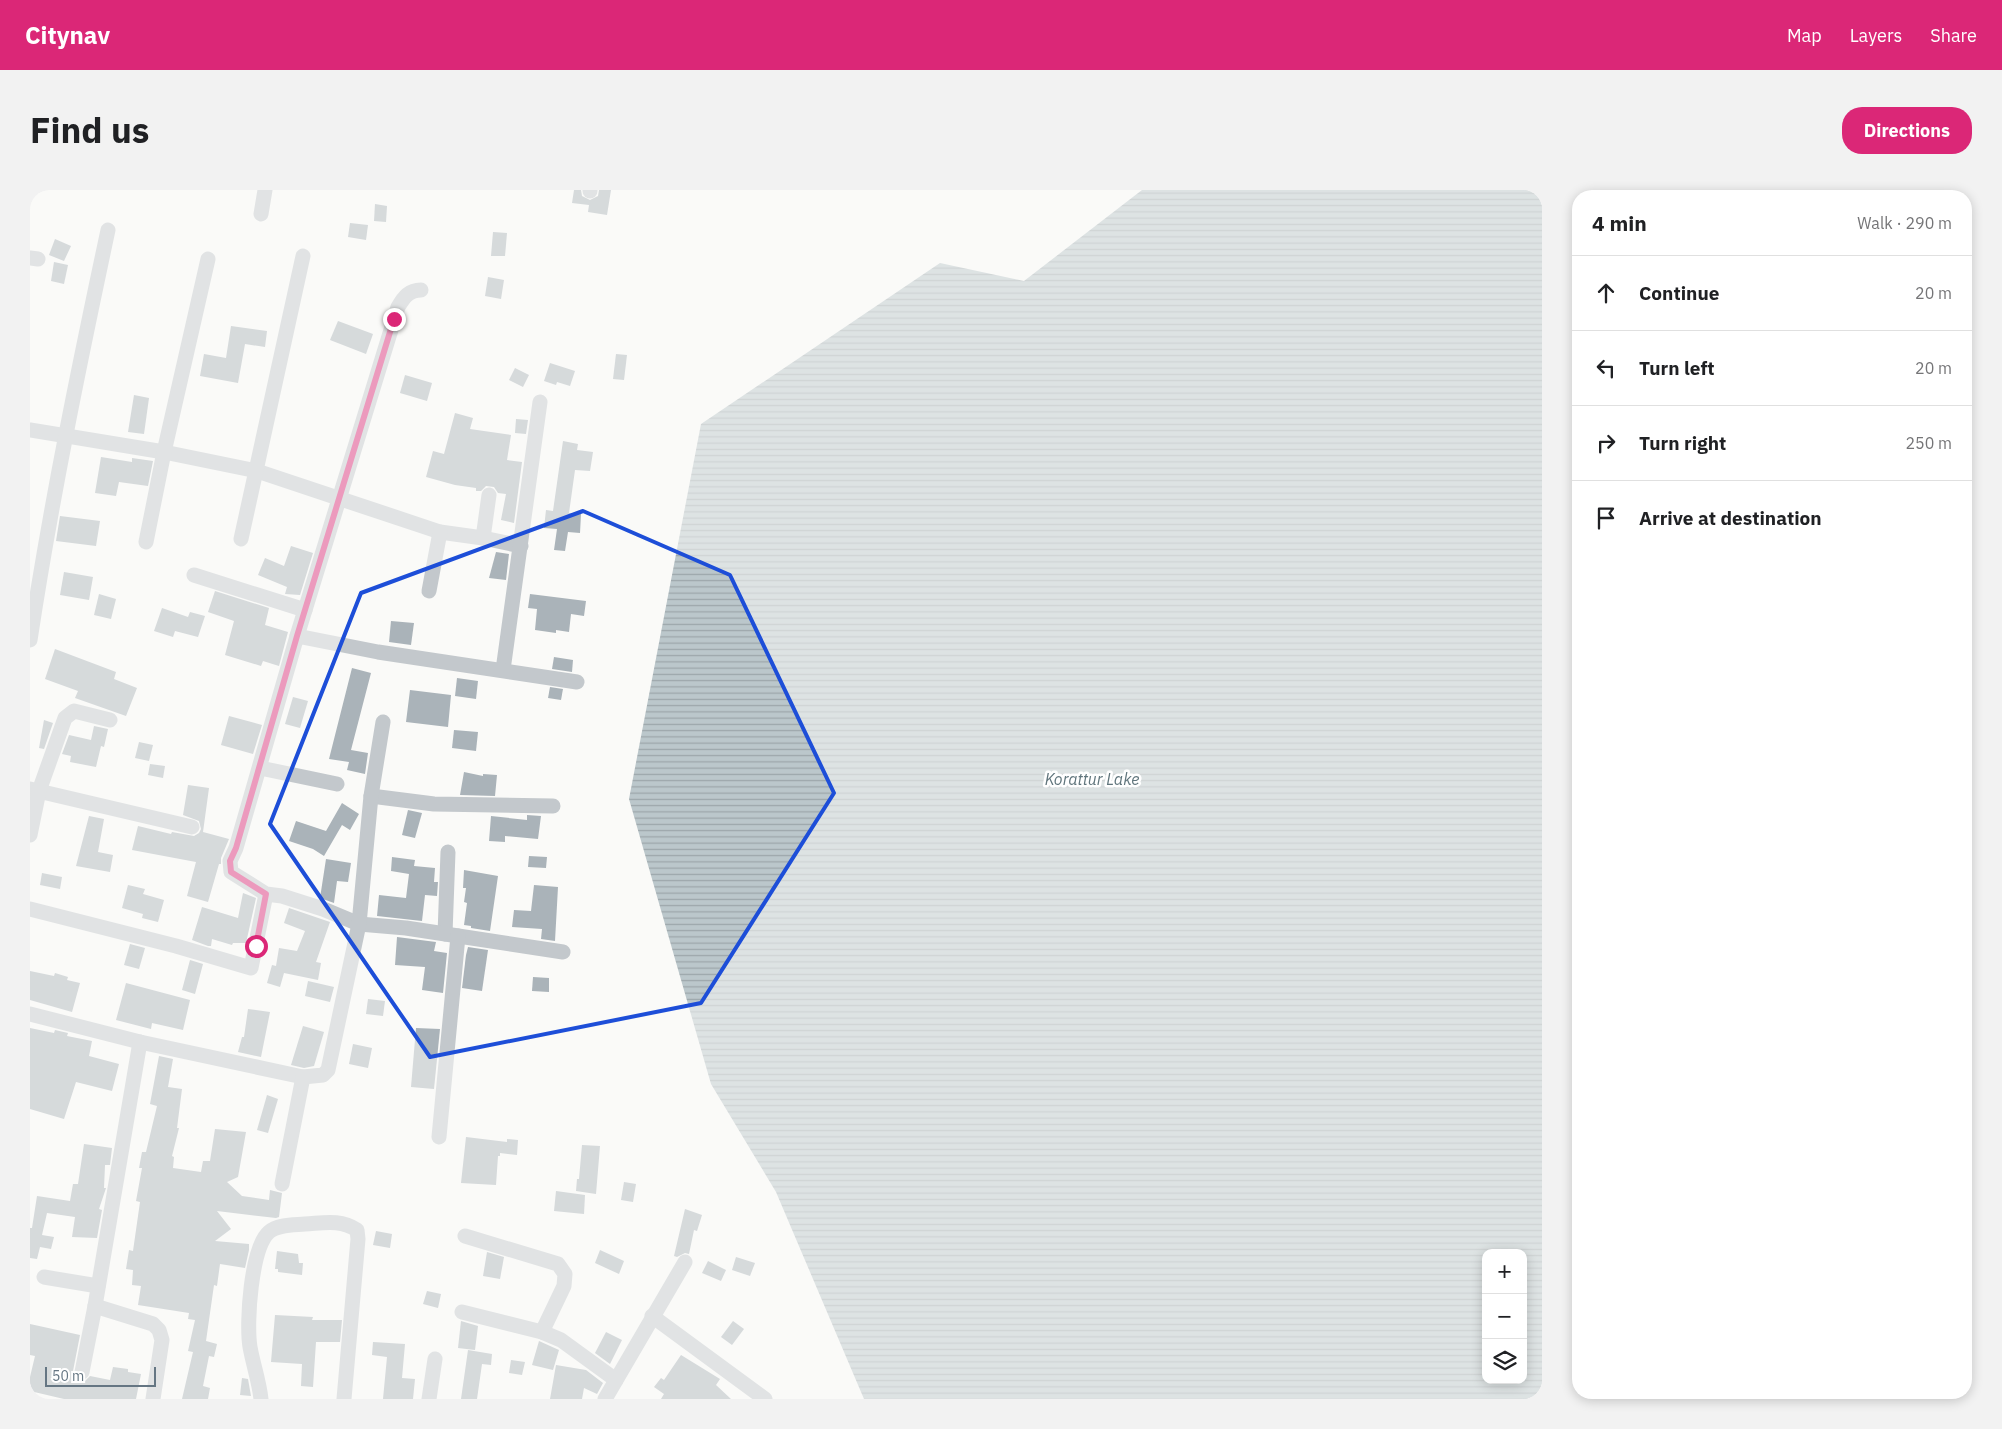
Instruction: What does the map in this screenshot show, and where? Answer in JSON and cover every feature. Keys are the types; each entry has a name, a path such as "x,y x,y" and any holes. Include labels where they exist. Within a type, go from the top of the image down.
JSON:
{"street":[{"path":"261,214 265,190"},
{"path":"30,640 44,548 65,435 108,230"},
{"path":"241,540 303,256"},
{"path":"146,542 164,452 208,260"},
{"path":"421,290 414,290 409,293 398,307 297,636 236,848 230,861 231,872 266,894 282,896 323,909 359,924 406,928 563,952"},
{"path":"502,670 540,402"},
{"path":"30,430 164,452 257,471 440,532 484,538 520,546"},
{"path":"484,538 489,495"},
{"path":"429,590 440,532"},
{"path":"194,575 305,610"},
{"path":"297,636 378,652 577,682"},
{"path":"30,835 35,790 65,718 74,711 110,720"},
{"path":"30,1014 140,1042 303,1077 323,1075 328,1070 359,924 371,796 383,722"},
{"path":"260,768 337,784"},
{"path":"35,790 192,827"},
{"path":"371,796 434,804 554,806"},
{"path":"439,1137 451,935 448,852"},
{"path":"30,909 176,946 251,968 266,894"},
{"path":"82,1372 140,1042"},
{"path":"282,1184 303,1077"},
{"path":"262,1399 250,1346 248,1323 251,1287 258,1249 270,1231 285,1226 338,1222 349,1225 357,1230 358,1239 344,1399"},
{"path":"465,1236 558,1264 565,1274 564,1286 542,1332"},
{"path":"605,1399 684,1262"},
{"path":"44,1277 98,1286"},
{"path":"95,1306 154,1324 160,1330 162,1340 153,1399"},
{"path":"462,1312 542,1332 561,1340 616,1380"},
{"path":"652,1316 765,1399"},
{"path":"429,1399 435,1360"}],"highlighted area":[{"path":"583,511 730,575 834,793 701,1003 430,1057 270,824 361,593"}],"water":[{"name":"Korattur Lake","path":"1142,190 1542,190 1542,1399 864,1399 776,1192 711,1084 629,799 701,424 940,263 1024,281"}],"building":[{"path":"574,190 581,190 582,196 590,200 598,196 599,190 611,190 607,215 588,212 589,205 572,203"},
{"path":"375,204 387,206 386,222 374,221"},
{"path":"350,223 368,225 366,240 348,237"},
{"path":"493,232 507,233 505,256 491,256"},
{"path":"55,239 71,246 64,261 49,255"},
{"path":"54,262 68,265 64,284 51,281"},
{"path":"488,277 504,280 501,299 485,296"},
{"path":"338,321 373,334 366,354 330,340"},
{"path":"231,326 267,331 265,347 245,344 238,383 200,376 204,354 226,358"},
{"path":"616,354 627,355 624,380 613,379"},
{"path":"550,363 575,371 570,386 557,382 556,385 544,381"},
{"path":"515,368 529,375 523,387 509,380"},
{"path":"405,375 432,383 427,401 400,393"},
{"path":"134,395 149,398 144,434 128,432"},
{"path":"455,413 473,418 470,429 511,435 507,460 522,462 514,523 501,520 506,494 498,493 494,487 486,486 481,491 476,491 476,488 455,485 426,477 433,451 444,454"},
{"path":"516,419 528,420 526,434 515,433"},
{"path":"563,441 578,444 577,450 593,452 590,471 575,470 569,513 581,514 580,533 568,532 565,551 554,550 557,529 544,528 546,510 553,511"},
{"path":"101,457 132,462 132,458 153,461 148,486 119,482 116,496 95,493"},
{"path":"60,516 100,521 96,546 56,541"},
{"path":"291,546 313,553 300,595 285,594 287,587 258,575 265,558 284,566"},
{"path":"496,552 509,554 506,580 489,578"},
{"path":"64,572 93,577 89,600 60,595"},
{"path":"215,591 269,608 265,625 288,632 279,666 263,661 261,666 225,655 234,621 208,612"},
{"path":"99,594 116,599 111,619 94,615"},
{"path":"530,594 586,601 584,616 571,614 569,632 556,630 556,633 535,630 537,609 528,608"},
{"path":"162,608 188,617 190,612 205,616 198,637 175,631 173,637 154,631"},
{"path":"391,621 414,623 411,645 389,642"},
{"path":"55,649 116,672 114,679 137,688 126,716 75,698 78,691 45,679"},
{"path":"554,657 573,660 572,672 552,669"},
{"path":"352,668 371,673 351,750 368,753 365,774 347,770 349,762 329,759"},
{"path":"457,678 478,681 476,699 455,696"},
{"path":"550,687 563,689 561,700 548,698"},
{"path":"410,690 451,695 448,727 406,722"},
{"path":"293,697 308,701 300,728 285,724"},
{"path":"229,716 262,725 253,754 221,745"},
{"path":"44,720 53,723 44,749 39,748"},
{"path":"94,726 108,729 104,747 101,746 96,767 70,762 71,756 62,754 69,735 91,740"},
{"path":"454,730 478,732 476,751 452,748"},
{"path":"139,742 153,745 149,761 135,758"},
{"path":"150,764 165,766 163,778 148,775"},
{"path":"464,772 483,776 483,774 497,775 495,796 460,795"},
{"path":"188,785 209,788 203,832 229,839 221,858 221,864 219,864 208,902 187,896 196,862 132,850 138,826 171,834 172,832 194,836 199,833 201,829 199,821 183,815"},
{"path":"342,803 359,814 350,830 342,825 324,856 313,849 289,841 296,821 326,831"},
{"path":"408,810 422,813 415,838 402,835"},
{"path":"527,815 541,816 538,839 505,836 505,842 489,841 491,816 527,820"},
{"path":"89,816 104,819 98,852 113,855 110,872 76,866"},
{"path":"529,856 547,857 546,868 528,867"},
{"path":"392,857 415,860 414,866 435,868 434,882 438,882 437,896 425,895 422,921 377,916 379,895 406,898 409,874 391,871"},
{"path":"326,859 351,863 348,882 337,881 334,903 320,898"},
{"path":"464,870 498,876 490,931 464,925 467,903 464,902 466,888 463,888"},
{"path":"42,873 62,877 60,889 40,885"},
{"path":"128,885 145,889 143,894 164,900 158,922 142,918 143,914 122,908"},
{"path":"534,885 558,887 555,941 541,939 542,929 512,927 514,910 531,911"},
{"path":"243,893 256,898 246,943 233,943 232,945 212,939 211,946 208,946 192,940 202,907 238,918"},
{"path":"289,908 330,922 316,962 321,963 318,980 284,973 280,987 267,983 272,965 276,966 279,948 297,951 305,931 284,923"},
{"path":"397,937 436,942 434,951 447,953 443,993 422,990 425,967 395,965"},
{"path":"130,944 145,948 139,969 124,965"},
{"path":"468,947 488,950 482,991 462,988"},
{"path":"190,960 203,964 195,994 182,990"},
{"path":"30,971 54,976 55,973 68,977 67,980 80,983 72,1012 30,1000"},
{"path":"533,977 549,978 549,992 532,991"},
{"path":"308,981 334,987 330,1002 305,996"},
{"path":"126,983 190,1000 183,1030 152,1023 151,1029 116,1020"},
{"path":"368,999 385,1001 383,1016 366,1014"},
{"path":"248,1009 270,1012 261,1057 238,1052 242,1037 244,1037"},
{"path":"303,1026 324,1032 314,1066 304,1068 291,1065"},
{"path":"30,1028 54,1033 55,1030 68,1033 67,1036 92,1041 89,1056 119,1064 112,1091 76,1082 64,1119 30,1109"},
{"path":"416,1028 440,1029 434,1089 411,1087"},
{"path":"353,1044 372,1048 368,1068 349,1064"},
{"path":"159,1056 173,1059 168,1087 182,1089 177,1128 179,1128 172,1156 174,1157 173,1168 201,1172 203,1161 210,1161 215,1129 246,1132 238,1177 227,1182 242,1196 269,1200 270,1190 282,1193 279,1217 276,1218 217,1211 231,1229 215,1241 249,1244 249,1250 245,1268 220,1264 217,1286 214,1285 206,1341 217,1344 214,1357 209,1356 203,1386 210,1388 208,1399 182,1399 193,1352 188,1351 195,1320 188,1319 189,1313 138,1305 141,1286 132,1285 133,1270 126,1269 129,1250 133,1251 140,1202 136,1201 142,1168 139,1168 142,1152 146,1152 157,1106 150,1104"},
{"path":"267,1095 278,1099 268,1133 257,1130"},
{"path":"466,1137 507,1142 507,1139 518,1140 517,1155 500,1153 500,1156 498,1156 496,1185 461,1183"},
{"path":"84,1144 112,1148 110,1165 105,1165 104,1188 106,1188 99,1209 102,1210 97,1238 72,1237 75,1217 47,1213 42,1235 54,1237 51,1249 40,1247 37,1259 30,1258 30,1228 32,1228 37,1196 70,1201 73,1184 78,1184"},
{"path":"582,1145 600,1146 596,1194 576,1191"},
{"path":"624,1182 636,1184 633,1202 621,1200"},
{"path":"556,1191 585,1195 584,1214 554,1211"},
{"path":"685,1209 702,1215 697,1231 694,1230 689,1254 685,1253 677,1257 674,1256"},
{"path":"376,1231 392,1234 390,1248 373,1245"},
{"path":"600,1250 624,1261 619,1274 595,1263"},
{"path":"277,1251 298,1254 299,1263 303,1263 302,1275 278,1272 278,1269 275,1269"},
{"path":"487,1252 504,1257 500,1279 483,1276"},
{"path":"736,1257 755,1263 750,1276 732,1270"},
{"path":"708,1261 726,1270 721,1281 702,1273"},
{"path":"427,1291 441,1294 438,1308 423,1304"},
{"path":"275,1315 313,1317 312,1320 342,1320 340,1342 316,1342 313,1387 301,1386 302,1364 271,1362"},
{"path":"461,1321 478,1326 475,1350 458,1348"},
{"path":"733,1321 744,1329 732,1345 721,1337"},
{"path":"30,1324 80,1335 73,1371 76,1379 80,1381 85,1381 90,1376 110,1380 113,1367 128,1369 128,1372 141,1374 136,1399 64,1399 30,1391 30,1377 35,1356 30,1355"},
{"path":"606,1332 622,1340 610,1364 595,1353"},
{"path":"539,1341 559,1350 553,1370 532,1365"},
{"path":"373,1342 405,1344 402,1378 415,1379 413,1399 383,1399 387,1357 372,1355"},
{"path":"468,1350 492,1354 491,1365 482,1364 477,1399 461,1399"},
{"path":"681,1355 720,1379 716,1385 731,1399 661,1399 664,1394 654,1387 661,1378 664,1380"},
{"path":"511,1360 525,1362 522,1375 509,1373"},
{"path":"556,1365 586,1370 603,1383 597,1394 584,1388 582,1399 550,1399"},
{"path":"242,1378 248,1379 251,1396 240,1395"}],"route":[{"path":"256,946 266,894 231,872 230,861 236,848 280,702 297,636 394,319"}]}
